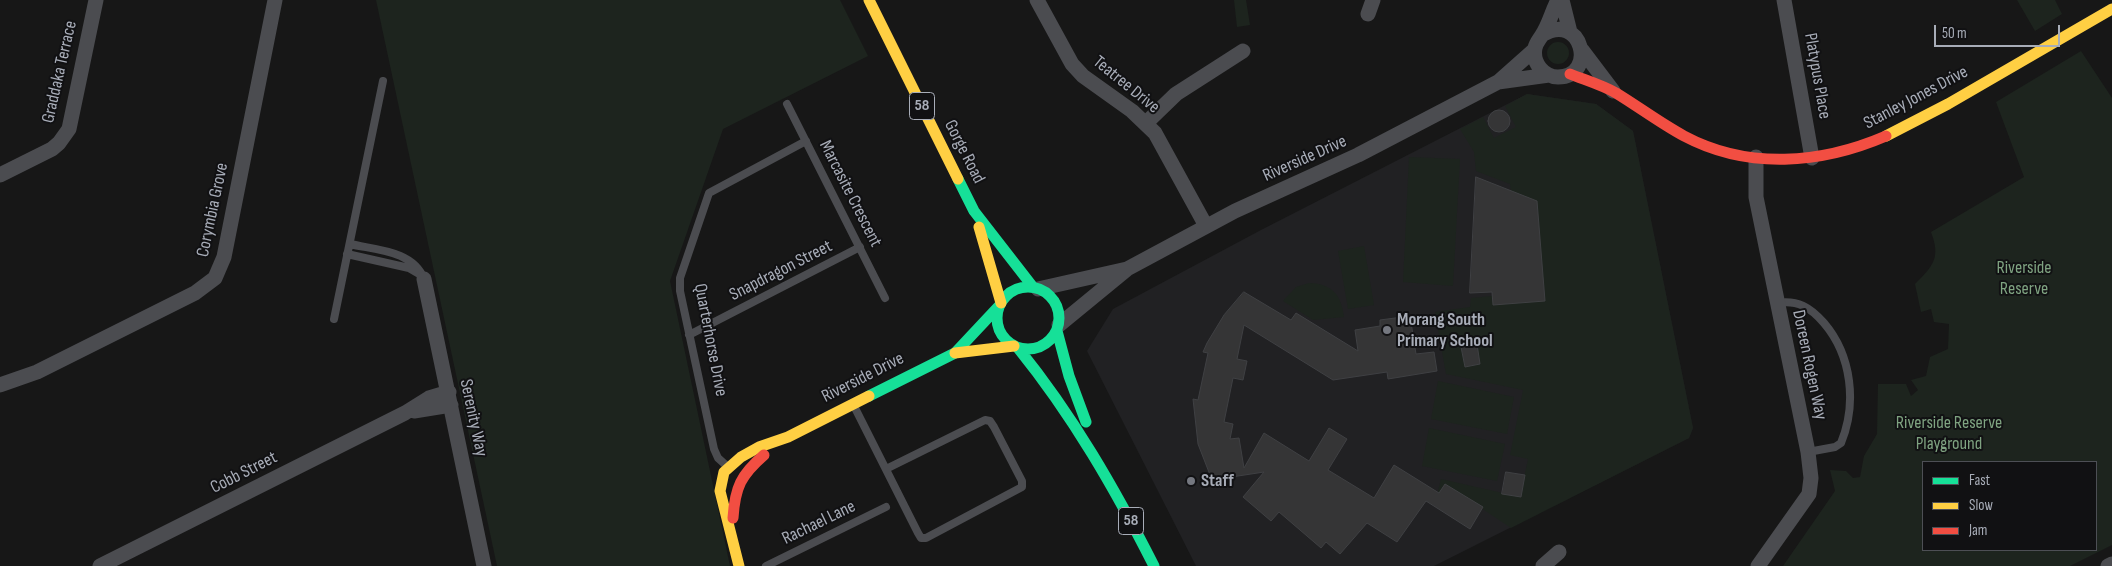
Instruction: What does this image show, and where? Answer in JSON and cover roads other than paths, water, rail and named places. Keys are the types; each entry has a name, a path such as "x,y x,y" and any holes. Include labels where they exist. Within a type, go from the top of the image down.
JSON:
{"street":[{"name":"Graddaka Terrace","path":"0,175 52,149 69,129 96,0"},
{"name":"Corymbia Grove","path":"0,385 37,372 195,293 214,278 224,257 275,0"},
{"name":"Gorge Road","path":"869,0 974,211 1000,304"},
{"name":"Teatree Drive","path":"1037,0 1072,64 1096,86 1146,123 1162,144 1206,226"},
{"path":"1558,0 1534,50 1538,65 1549,75 1556,77 1570,74 1580,64 1582,50 1578,40 1570,32 1562,0"},
{"name":"Platypus Place","path":"1784,0 1812,158"},
{"name":"Stanley Jones Drive","path":"1570,74 1614,93 1653,120 1686,138 1712,148 1756,157 1812,158 1861,148 1903,130 2112,8"},
{"path":"1542,35 1556,29 1570,32"},
{"name":"Riverside Drive","path":"1058,328 1127,269 1206,226 1365,152 1498,82 1534,50"},
{"name":"Stanley Jones Drive","path":"1582,50 1614,93"},
{"path":"1146,123 1176,94 1243,51"},
{"name":"Riverside Drive","path":"1498,82 1549,75"},
{"name":"Doreen Rogen Way","path":"1756,157 1756,197 1808,452 1811,478 1809,494 1758,566"},
{"name":"Gorge Road","path":"974,211 1035,288"},
{"name":"Riverside Drive","path":"1035,288 1127,269"},
{"name":"Serenity Way","path":"424,279 484,566"},
{"path":"1000,304 1011,292 1035,288"},
{"name":"58","path":"1035,288 1053,299 1059,316 1058,328 1072,384 1109,477"},
{"name":"Riverside Drive","path":"788,437 955,353 1000,304"},
{"name":"58","path":"1000,304 998,324 1001,333 1016,347 1065,406 1109,477 1154,566"},
{"path":"1016,347 1036,348 1052,339 1058,328"},
{"name":"Riverside Drive","path":"955,353 1016,347"},
{"name":"Cobb Street","path":"100,566 405,413 450,398"},
{"path":"739,566 720,488 721,479 728,467 755,450 788,437"},
{"path":"733,539 734,494 742,475 788,437"},
{"name":"Quarterhorse Drive","path":"728,467 742,475"},
{"path":"1543,566 1559,552"},
{"path":"2108,566 2112,564"}],"lane":[{"path":"334,318 383,82"},
{"name":"Marcasite Crescent","path":"787,104 885,298"},
{"name":"Quarterhorse Drive","path":"728,467 715,453 680,291 680,278 708,195 712,190 806,141"},
{"path":"350,244 404,257 415,264 424,279"},
{"name":"Snapdragon Street","path":"689,335 860,247"},
{"path":"347,254 409,268 424,279"},
{"path":"1777,304 1800,304 1817,316 1834,337 1848,375 1850,413 1842,443 1835,447 1808,452"},
{"path":"853,404 921,538 926,538 1022,487 1022,481 994,427 990,421 985,420 886,469"},
{"name":"Rachael Lane","path":"766,566 886,507"}],"place":[{"name":"Morang South Primary School","path":"1387,330"},
{"name":"Staff","path":"1191,481"}],"park label":[{"name":"Riverside Reserve","path":"2024,278"},
{"name":"Riverside Reserve Playground","path":"1949,433"}]}
